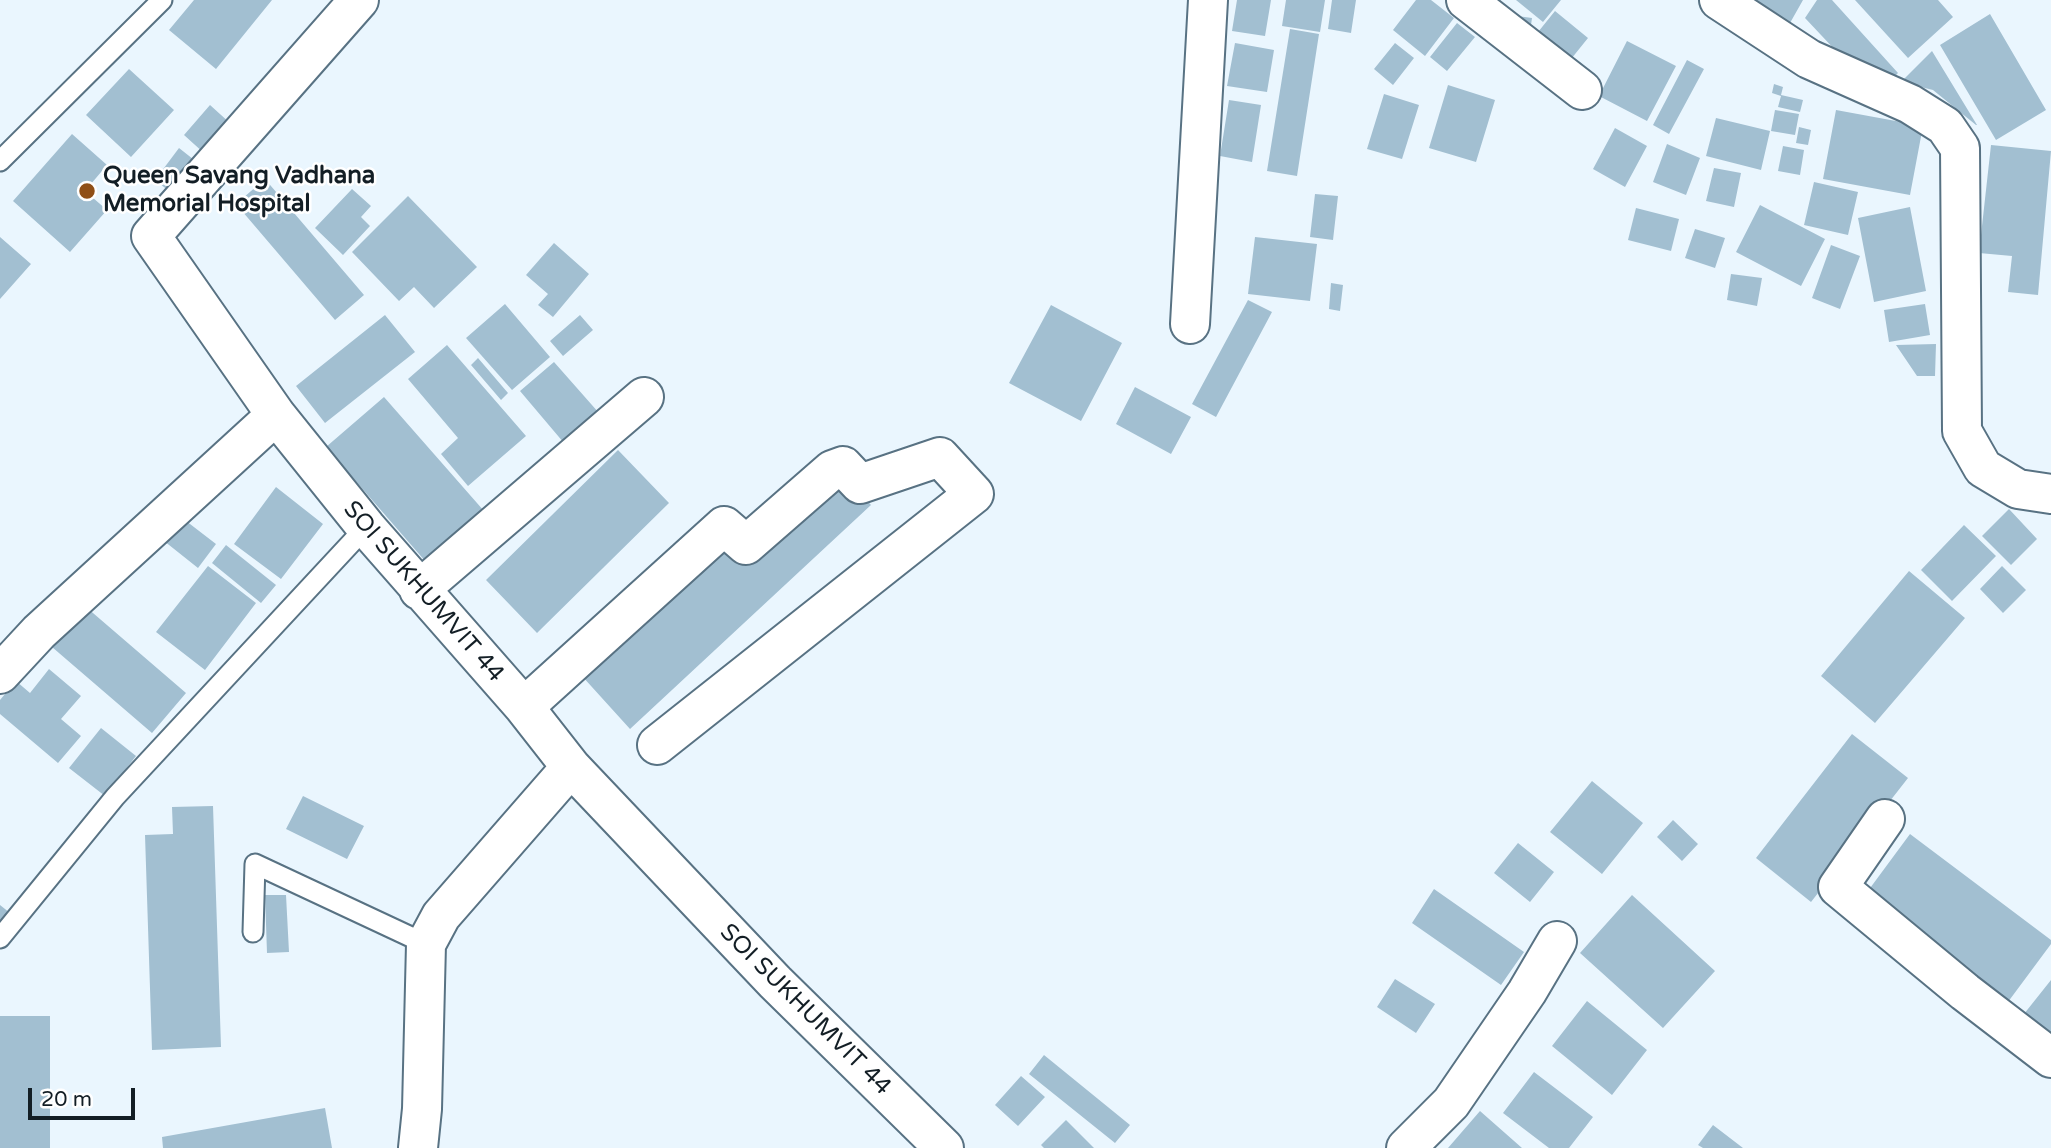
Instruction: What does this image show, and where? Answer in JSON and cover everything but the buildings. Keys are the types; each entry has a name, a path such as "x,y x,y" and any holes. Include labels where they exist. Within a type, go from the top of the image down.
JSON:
{"street":[{"name":"SOI SUKHUMVIT 44","path":"359,0 151,236 276,415 366,527 524,707 571,767 775,982 944,1148"},
{"path":"1190,324 1208,0"},
{"path":"1466,0 1582,90"},
{"path":"1719,0 1809,60 1910,104 1945,126 1960,148 1962,431 1983,468 2018,489 2051,494"},
{"path":"419,590 644,397"},
{"path":"0,674 39,632 276,415"},
{"path":"524,707 724,526 747,545 832,470 843,466 860,484 940,457 974,494 657,745"},
{"path":"418,1148 422,1109 426,944 441,916 571,767"},
{"path":"1885,819 1838,887 1965,992 2051,1058"},
{"path":"1406,1148 1451,1102 1527,992 1557,942"}],"lane":[{"path":"0,161 162,0"},
{"path":"0,938 115,797 366,527"},
{"path":"253,932 255,864 426,944"}],"place":[{"name":"Queen Savang Vadhana Memorial Hospital","path":"87,191"}]}
